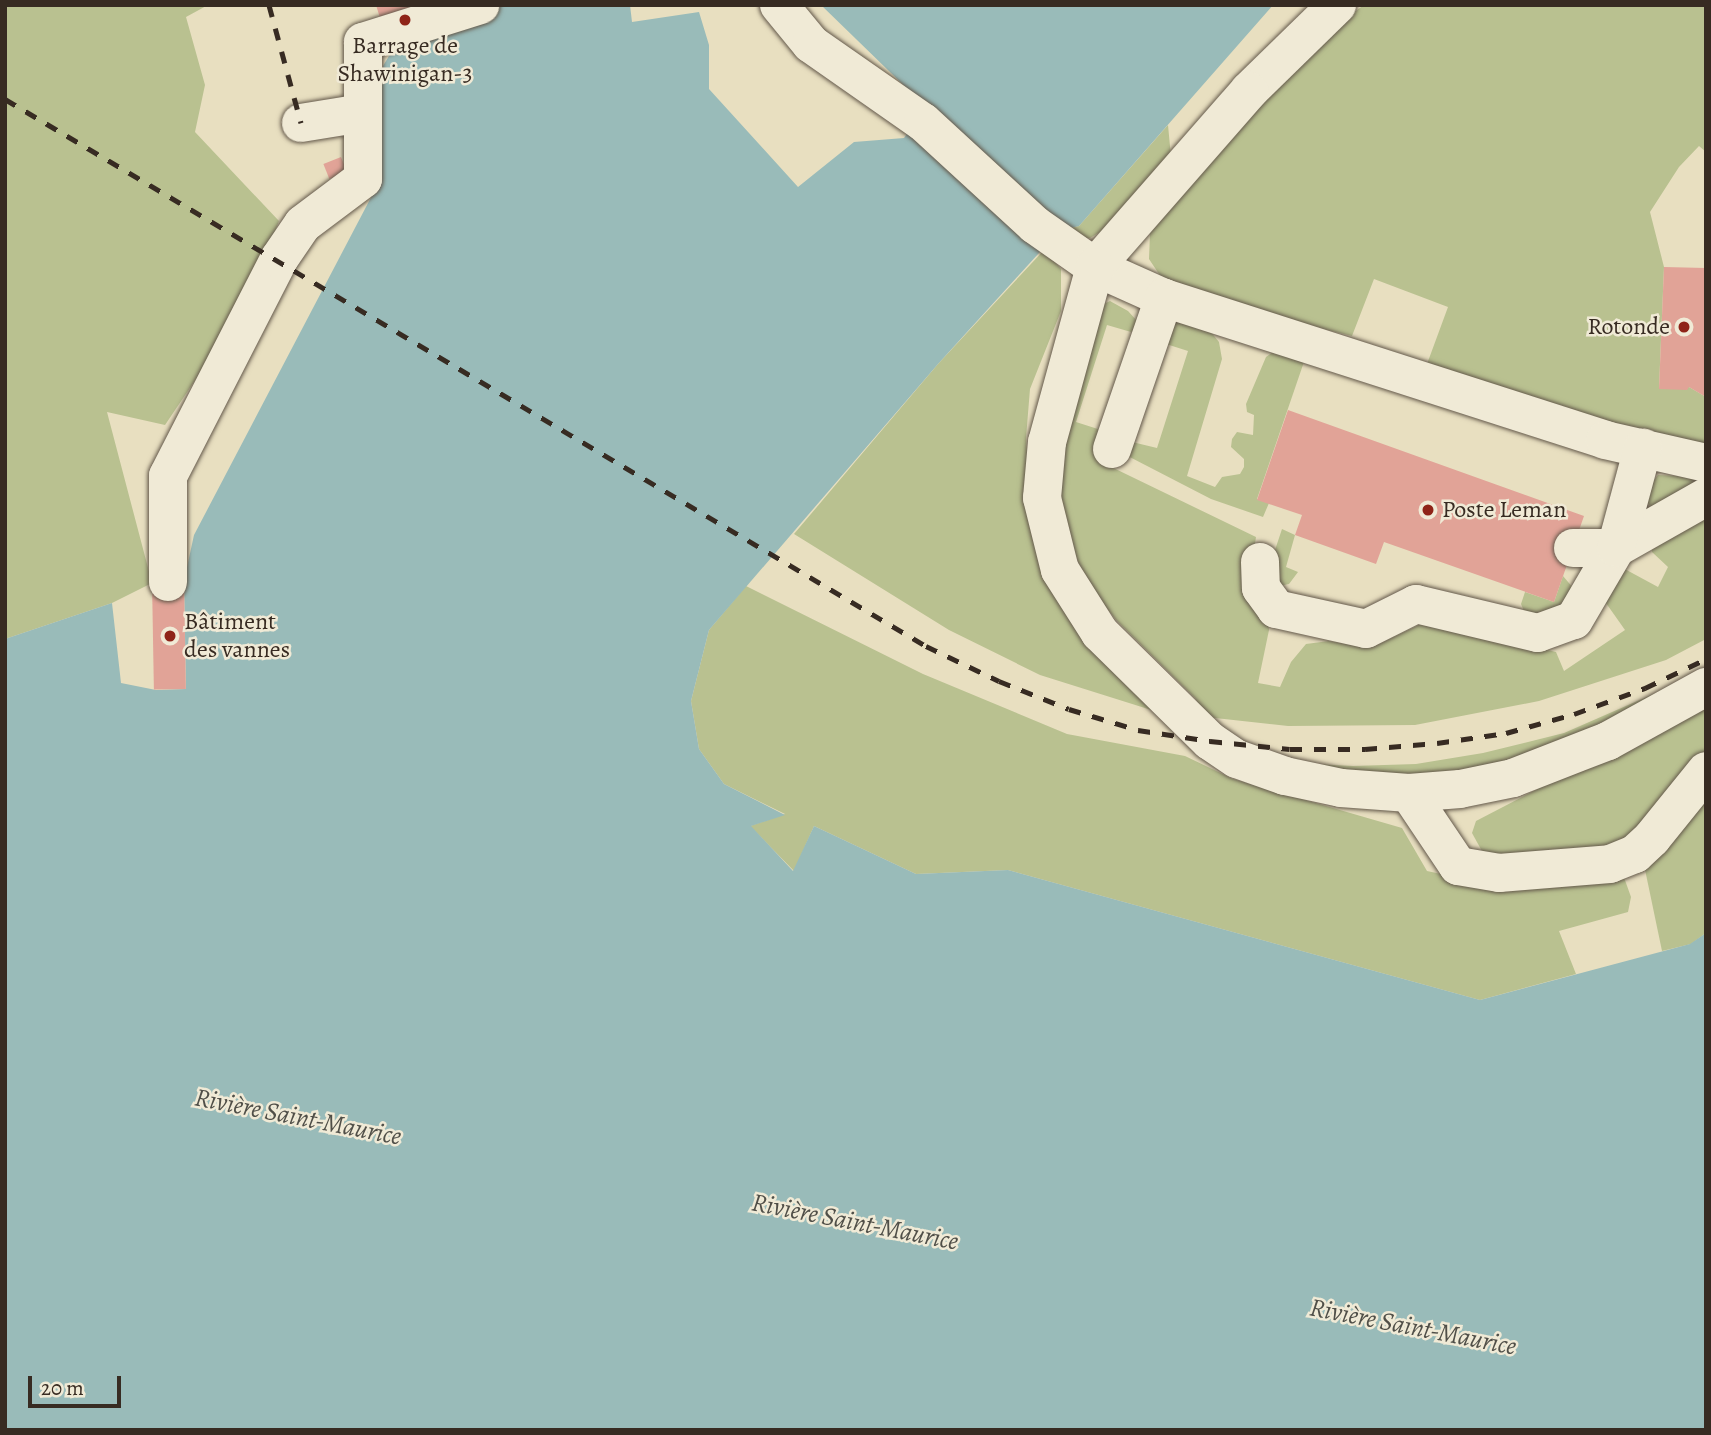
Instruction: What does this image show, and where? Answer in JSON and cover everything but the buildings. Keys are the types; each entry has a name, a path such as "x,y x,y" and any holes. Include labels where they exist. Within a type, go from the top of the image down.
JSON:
{"lane":[{"path":"168,582 167,476 279,259 303,224 363,179 363,43 481,5"},
{"path":"779,5 811,44 923,122 1035,225 1095,267 1164,298 1605,440 1706,463"},
{"path":"1337,5 1248,91 1095,267 1047,442 1042,498 1060,570 1100,633 1210,741 1237,759 1285,776 1341,788 1409,793 1460,789 1513,778 1608,741 1706,687"},
{"path":"301,123 362,113"},
{"path":"1112,449 1164,298"},
{"path":"1260,562 1261,588 1276,610 1366,629 1416,604 1538,633 1574,620 1616,548 1643,448"},
{"path":"1573,548 1616,548 1706,497"},
{"path":"1409,793 1458,866 1499,873 1609,863 1635,854 1652,838 1706,771"}],"green space":[{"path":"5,5 208,5 186,17 205,85 195,132 279,221 247,303 165,425 107,412 152,583 112,603 5,639"},
{"path":"1364,5 1706,5 1706,152 1699,146 1679,167 1650,212 1664,267 1659,388 1689,387 1706,397 1706,446 1680,445 1427,364 1448,307 1374,279 1352,336 1194,297 1163,280 1149,259 1150,233 1237,125 1335,26"},
{"path":"1168,125 1171,157 1110,226 1090,238 1074,238 1059,231 1079,226"},
{"path":"1044,250 1061,269 1061,311 1030,389 1026,438 1030,501 1164,714 1040,675 949,630 794,534 938,364"},
{"path":"1110,301 1128,311 1138,322 1137,330 1131,332 1107,325 1076,422 1104,431 1099,461 1256,537 1252,564 1268,614 1269,630 1258,683 1280,687 1291,662 1306,644 1329,641 1370,648 1419,625 1450,626 1556,652 1564,671 1625,630 1601,596 1621,567 1658,587 1668,567 1652,552 1652,545 1706,517 1706,639 1666,660 1539,701 1415,725 1288,726 1206,717 1195,698 1116,620 1086,581 1058,512 1053,461 1102,305"},
{"path":"1179,319 1210,331 1219,342 1222,359 1187,476 1215,487 1222,477 1240,474 1244,467 1244,459 1231,447 1232,439 1237,432 1253,435 1254,415 1247,412 1246,404 1266,357 1277,349 1306,356 1257,499 1269,503 1263,517 1211,499 1120,452 1128,441 1157,448 1188,351 1163,343 1168,323"},
{"path":"1658,475 1699,477 1706,488 1654,509 1645,501 1647,488"},
{"path":"1282,529 1295,535 1286,567 1298,572 1289,584 1279,586 1266,577"},
{"path":"1563,576 1574,589 1567,604 1549,616 1525,613 1521,604 1525,592 1554,602"},
{"path":"746,586 923,674 1067,734 1185,756 1233,779 1402,828 1427,871 1483,883 1621,869 1631,897 1628,912 1559,931 1576,974 1480,1000 1008,870 916,874 814,826 794,871 750,826 785,814 724,784 699,749 691,701 709,630"},
{"path":"1706,671 1602,733 1446,779 1255,761 1353,766 1416,764 1483,753 1564,733"},
{"path":"1706,701 1706,752 1633,846 1606,861 1483,853 1472,833 1476,821"},
{"path":"1706,776 1706,933 1691,944 1662,951 1643,860"}],"water":[{"name":"Rivière Saint-Maurice","path":"483,5 630,5 632,22 699,12 709,45 709,89 798,187 854,142 904,138 926,107 821,5 1273,5 1079,226 1059,231 938,364 709,630 691,701 699,749 724,784 785,815 751,826 793,871 814,826 916,874 1008,870 1480,1000 1690,944 1706,933 1706,1430 5,1430 5,639 112,603 121,683 156,690 186,689 184,581 194,535 377,186 383,66 395,46"}],"railway":[{"path":"269,5 301,123"},
{"path":"5,99 926,646 999,681 1069,709 1138,730 1210,741 1290,749 1365,749 1437,743 1506,733 1574,714 1645,688 1706,659"}],"place":[{"name":"Barrage de Shawinigan-3","path":"405,20"},
{"name":"Rotonde","path":"1684,327"},
{"name":"Poste Leman","path":"1428,510"},
{"name":"Bâtiment des vannes","path":"170,636"}]}
